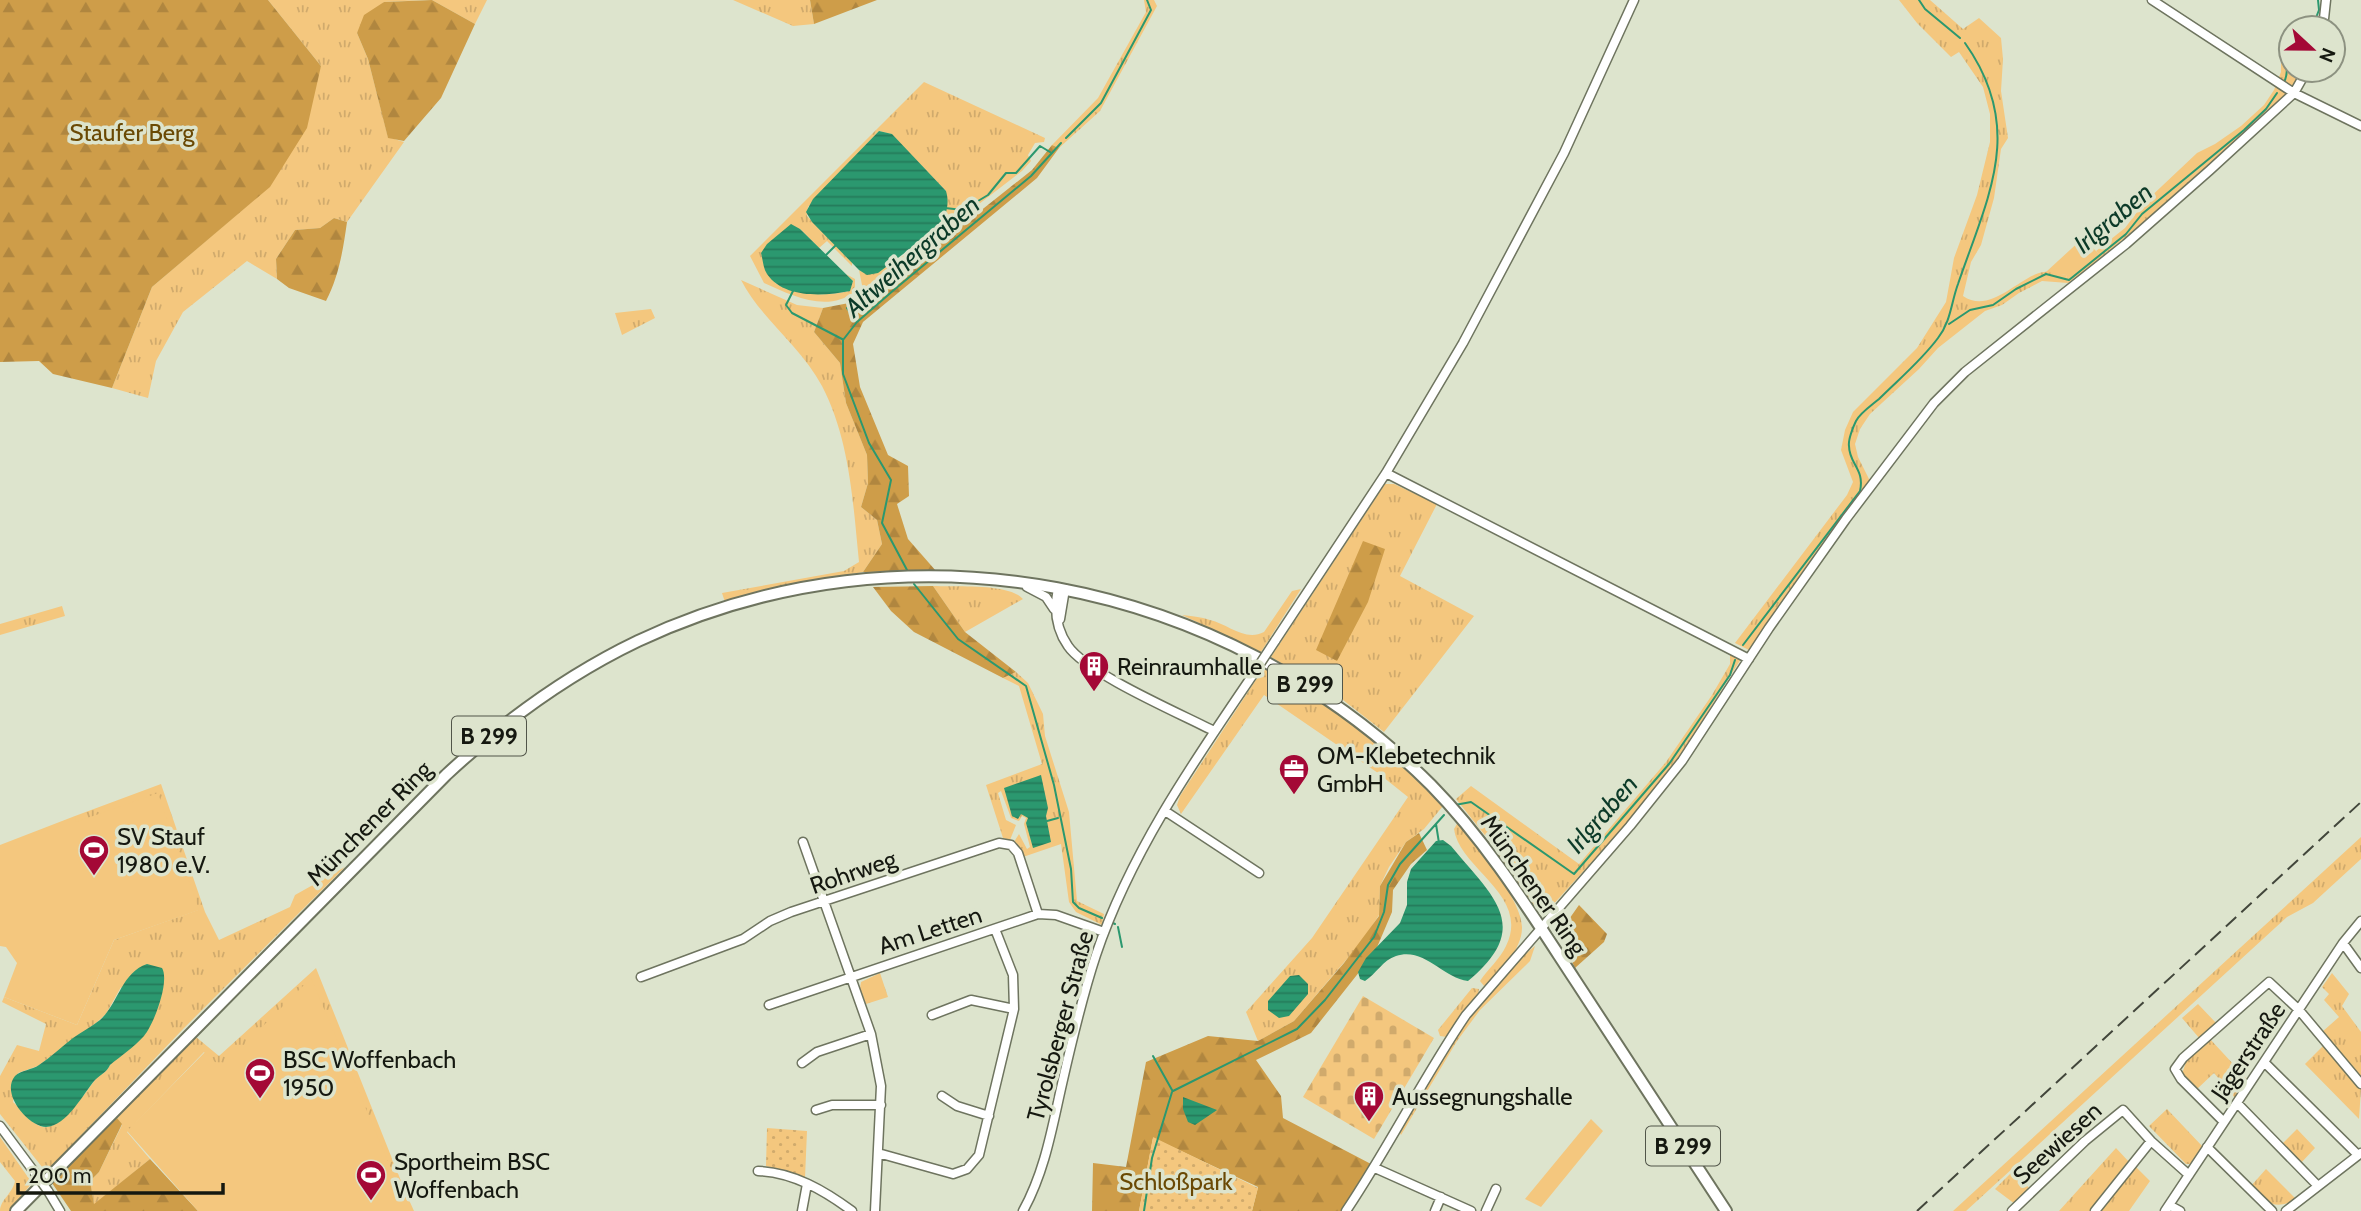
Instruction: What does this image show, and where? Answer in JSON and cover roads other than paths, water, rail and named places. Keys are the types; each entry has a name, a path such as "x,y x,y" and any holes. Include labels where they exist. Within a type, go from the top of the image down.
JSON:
{"main road":[{"name":"Münchener Ring","path":"16,1211 446,775 513,717 584,670 669,628 720,609 803,588 901,577 961,577 1015,582 1061,589 1163,615 1213,635 1274,665 1336,704 1405,761 1441,796 1484,846 1541,928 1726,1211"}],"street":[{"name":"Tyrolsberger Straße","path":"1023,1211 1043,1167 1075,1026 1104,932 1124,884 1214,731 1386,473 1463,343 1564,153 1634,0"},
{"path":"2152,0 2294,93 2361,126"},
{"path":"1346,1211 1375,1168 1466,1015 1630,826 1682,761 1846,519 1914,428 1953,383 2126,244 2294,93 2299,84"},
{"path":"1386,473 1749,659"},
{"path":"1015,582 1044,595 1055,610 1068,646 1085,663 1214,731"},
{"path":"1055,610 1061,589"},
{"path":"1059,625 1061,589"},
{"path":"1165,811 1259,873"},
{"path":"803,842 871,1034 878,1062 881,1105 875,1211"},
{"name":"Rohrweg","path":"641,977 733,944 778,918 1003,843 1011,845 1018,853 1038,914"},
{"path":"1038,914 1056,915 1104,932"},
{"name":"Am Letten","path":"769,1004 1038,914"},
{"name":"Jägerstraße","path":"2180,1211 2167,1208 2343,943 2361,921"},
{"path":"878,1153 947,1173 960,1172 972,1165 979,1155 1014,1009 1013,975 995,929"},
{"path":"2343,943 2361,968"},
{"path":"2224,1122 2176,1074 2178,1064 2269,982 2299,1010 2361,1084"},
{"path":"932,1014 971,1000 1014,1009"},
{"path":"802,1063 817,1052 871,1034"},
{"path":"2265,1063 2360,1154 2286,1211"},
{"path":"942,1096 957,1106 989,1116"},
{"path":"2236,1103 2318,1186"},
{"path":"816,1110 832,1105 881,1105"},
{"name":"Seewiesen","path":"2012,1211 2085,1141 2123,1110 2151,1141 2189,1175"},
{"path":"0,1126 60,1211"},
{"path":"2095,1211 2151,1141"},
{"path":"2207,1147 2272,1211"},
{"path":"1375,1168 1471,1211"},
{"path":"758,1171 778,1174 807,1184 852,1211"},
{"path":"802,1211 807,1184"},
{"path":"1486,1211 1496,1189"},
{"path":"1435,1211 1441,1197"}],"waterway":[{"name":"Altweihergraben","path":"1066,138 1101,103 1151,10 1147,0"},
{"name":"Irlgraben","path":"1919,0 1925,9 1960,38"},
{"name":"Irlgraben","path":"2317,14 2318,0"},
{"name":"Irlgraben","path":"1743,645 1860,491 1859,472 1851,458 1849,443 1858,418 1924,354 1938,338 1948,318 1989,192 1996,163 1998,134 1994,105 1983,74 1965,43"},
{"name":"Irlgraben","path":"1949,324 1970,310 1993,305 2016,289 2046,274 2069,280 2126,234 2142,214 2244,130 2266,109 2277,93"},
{"name":"Altweihergraben","path":"907,570 882,523 891,480 869,443 843,374 843,340 857,322 1031,176 1061,143"},
{"path":"945,208 963,210 988,195 1006,173 1016,173 1040,146 1050,152"},
{"path":"825,256 836,245"},
{"path":"793,291 786,305 792,313 842,339"},
{"path":"847,308 856,321"},
{"name":"Altweihergraben","path":"914,584 958,639 1026,686 1054,785 1071,869 1073,902 1079,908 1102,918"},
{"name":"Irlgraben","path":"1455,805 1471,802 1574,874 1669,764 1730,675 1735,660"},
{"name":"Irlgraben","path":"1173,1091 1297,1029 1325,1000 1374,937 1384,912 1388,885 1400,864 1444,815"},
{"path":"1047,821 1058,818"},
{"path":"1436,824 1439,843"},
{"name":"Altweihergraben","path":"1118,927 1122,947"},
{"name":"Altweihergraben","path":"1153,1056 1172,1090"},
{"path":"1144,1211 1152,1158 1172,1092"}],"railway":[{"path":"1917,1211 2361,802"}],"place":[{"name":"Reinraumhalle","path":"1094,693"},
{"name":"OM-Klebetechnik GmbH","path":"1294,796"},
{"name":"SV Stauf 1980 e.V.","path":"94,877"},
{"name":"BSC Woffenbach 1950","path":"260,1100"},
{"name":"Aussegnungshalle","path":"1369,1123"},
{"name":"Sportheim BSC Woffenbach","path":"371,1202"}],"park label":[{"name":"Staufer Berg","path":"132,132"},
{"name":"Schloßpark","path":"1176,1181"}]}
